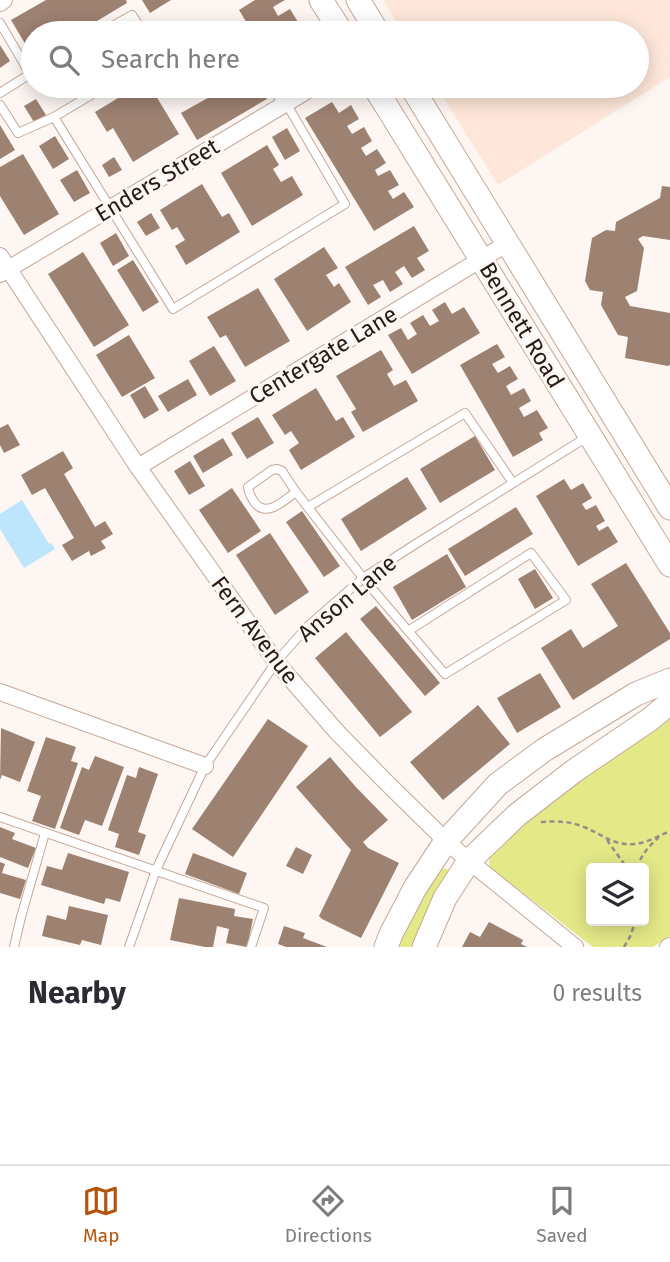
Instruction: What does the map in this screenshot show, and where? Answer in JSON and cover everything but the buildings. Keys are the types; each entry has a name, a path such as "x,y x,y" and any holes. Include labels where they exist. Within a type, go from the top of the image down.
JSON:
{"street":[{"path":"321,0 334,21"},
{"path":"358,0 371,21"},
{"name":"Enders Street","path":"3,266 110,208 295,98"},
{"name":"Bennett Road","path":"381,98 670,565"},
{"name":"Bennett Road","path":"418,98 670,508"},
{"name":"Centergate Lane","path":"138,467 508,243"},
{"name":"Fern Avenue","path":"3,266 138,467 276,662 337,732 446,841 566,944"},
{"path":"386,947 415,888 446,841 498,785 544,750 636,694 670,680"},
{"path":"0,692 205,766"},
{"path":"424,947 446,898 469,862 545,793 670,703"}],"lane":[{"path":"121,21 132,15 136,21"},
{"path":"0,23 21,56"},
{"path":"0,93 21,80"},
{"path":"0,105 18,133 54,117 86,98"},
{"path":"54,117 173,309 345,204 281,98"},
{"path":"308,507 465,413 513,483"},
{"name":"Anson Lane","path":"129,947 156,870 205,766 276,662 308,626 363,578 590,436"},
{"path":"296,492 269,510 262,510 248,492 248,487 272,470 282,471 363,578 408,631 445,674 566,600 531,553 408,631"},
{"path":"0,817 264,908 251,947"},
{"path":"14,947 45,833"}],"path":[{"path":"537,823 553,821 581,825 607,840 621,844 646,842 662,835"},
{"path":"639,863 650,845 670,830"},
{"path":"607,840 623,863"},
{"path":"624,947 634,926"}],"shaded area":[{"path":"383,0 670,0 670,77 649,90 649,21 396,21"},
{"path":"444,98 637,98 498,185"}],"green space":[{"path":"670,719 670,936 653,947 593,947 489,867 490,853 551,797"},
{"path":"439,868 447,869 453,876 420,947 395,947"}],"water":[{"path":"22,500 49,544 55,549 24,568 0,529 0,514"}]}
